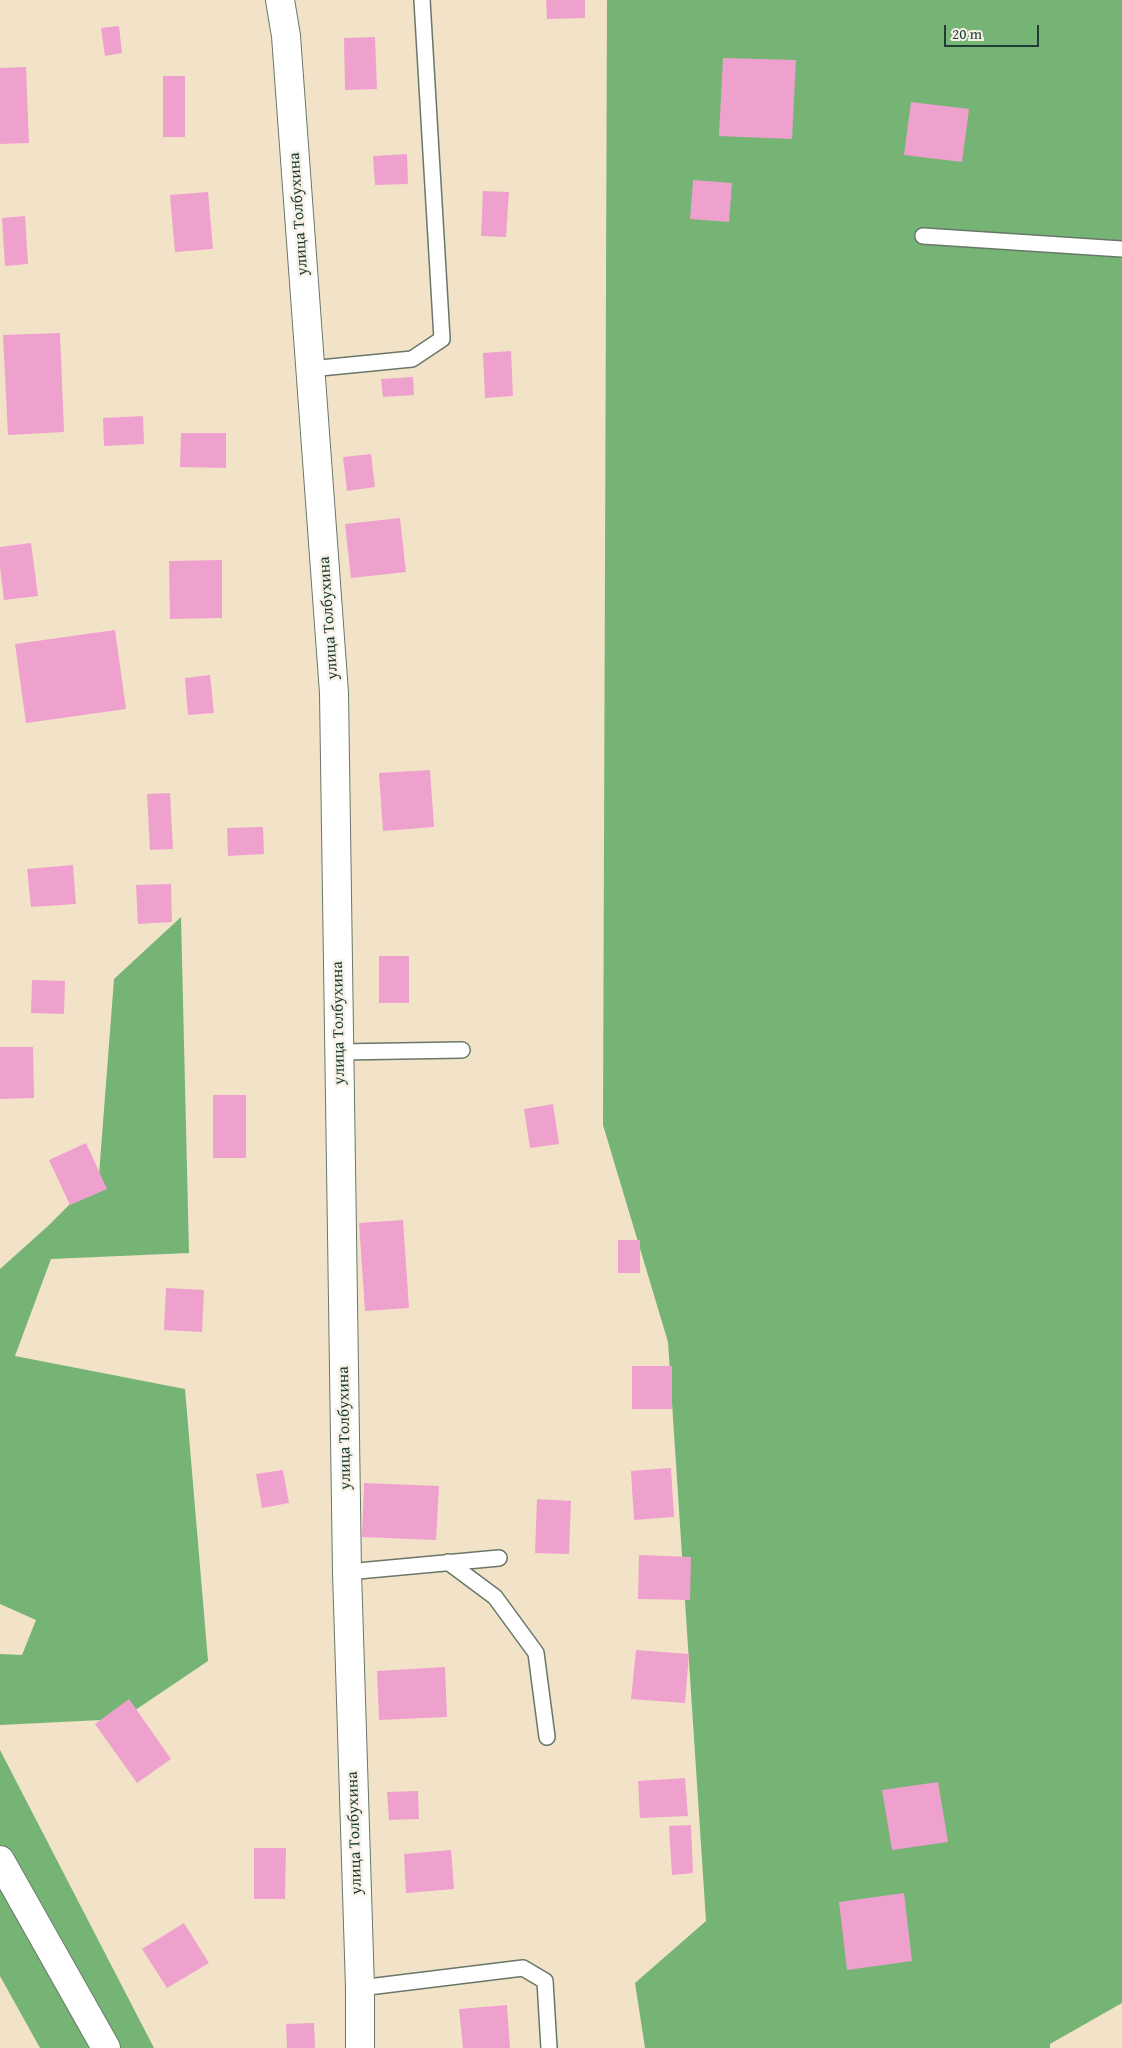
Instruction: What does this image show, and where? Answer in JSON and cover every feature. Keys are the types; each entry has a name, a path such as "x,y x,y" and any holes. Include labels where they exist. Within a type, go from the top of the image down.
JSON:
{"street":[{"name":"улица Толбухина","path":"280,0 286,36 334,693 347,1572 360,1988 360,2048"},
{"path":"0,1860 106,2048"}],"lane":[{"path":"310,369 412,359 442,339 422,0"},
{"path":"922,236 1122,249"},
{"path":"339,1052 462,1050"},
{"path":"347,1572 499,1558"},
{"path":"448,1562 495,1597 536,1653 547,1738"},
{"path":"360,1988 523,1968 545,1981 549,2048"}],"green space":[{"path":"607,0 1122,0 1122,2003 1050,2044 1050,2048 645,2048 635,1983 706,1921 668,1342 603,1125"},
{"path":"181,917 189,1253 51,1259 15,1356 185,1389 208,1661 122,1719 0,1725 0,1654 22,1655 36,1620 0,1604 0,1269 48,1226 99,1175 114,979"},
{"path":"0,1750 154,2048 40,2048 0,1976"}],"building":[{"path":"546,0 585,0 585,18 547,19"},
{"path":"119,26 122,53 105,56 101,28"},
{"path":"375,37 377,89 345,90 344,38"},
{"path":"723,58 796,60 792,139 719,136"},
{"path":"26,67 29,143 0,144 0,68"},
{"path":"163,76 185,76 185,137 163,137"},
{"path":"911,102 969,109 962,162 904,155"},
{"path":"407,154 408,184 375,185 373,156"},
{"path":"693,180 732,183 729,222 690,219"},
{"path":"483,191 509,192 506,237 481,236"},
{"path":"208,192 213,249 175,252 170,195"},
{"path":"25,216 28,264 5,266 2,218"},
{"path":"60,333 64,432 8,435 3,335"},
{"path":"511,351 513,396 485,398 483,353"},
{"path":"413,377 414,395 383,397 381,379"},
{"path":"143,416 144,444 104,446 103,418"},
{"path":"181,433 226,433 226,468 180,467"},
{"path":"371,454 375,487 347,491 343,457"},
{"path":"400,518 406,572 351,578 345,524"},
{"path":"31,543 38,596 4,600 0,567 0,547"},
{"path":"222,560 222,618 170,619 169,561"},
{"path":"115,630 126,709 26,723 15,644"},
{"path":"210,675 214,713 188,715 185,678"},
{"path":"430,770 434,827 383,831 379,773"},
{"path":"170,793 173,849 150,850 147,794"},
{"path":"263,827 264,854 228,856 227,828"},
{"path":"73,865 76,904 31,907 27,869"},
{"path":"171,884 172,922 138,924 136,885"},
{"path":"379,956 409,956 409,1003 379,1003"},
{"path":"32,980 65,981 64,1014 31,1013"},
{"path":"0,1047 33,1047 34,1098 0,1099"},
{"path":"213,1095 246,1095 246,1158 213,1158"},
{"path":"553,1104 559,1144 530,1148 524,1109"},
{"path":"86,1143 107,1189 70,1205 49,1160"},
{"path":"403,1220 409,1308 365,1311 359,1223"},
{"path":"618,1240 640,1240 640,1273 618,1273"},
{"path":"166,1288 204,1290 202,1332 164,1330"},
{"path":"632,1366 672,1366 672,1409 632,1409"},
{"path":"671,1468 674,1517 634,1520 631,1471"},
{"path":"283,1470 289,1503 262,1508 256,1474"},
{"path":"364,1483 439,1486 436,1540 362,1537"},
{"path":"537,1499 571,1501 569,1554 535,1553"},
{"path":"639,1555 691,1557 690,1600 638,1599"},
{"path":"636,1650 689,1654 685,1703 631,1699"},
{"path":"445,1667 447,1717 379,1720 377,1671"},
{"path":"129,1699 171,1759 137,1783 95,1724"},
{"path":"685,1778 688,1816 640,1818 638,1781"},
{"path":"938,1782 948,1842 892,1850 882,1790"},
{"path":"418,1791 419,1819 389,1820 387,1792"},
{"path":"691,1825 693,1873 672,1875 669,1826"},
{"path":"254,1848 286,1848 285,1899 254,1899"},
{"path":"451,1850 454,1889 406,1893 404,1854"},
{"path":"904,1893 912,1961 847,1970 839,1902"},
{"path":"184,1923 209,1963 167,1988 142,1949"},
{"path":"507,2005 510,2048 463,2048 459,2009"},
{"path":"314,2023 315,2048 287,2048 286,2024"}]}
